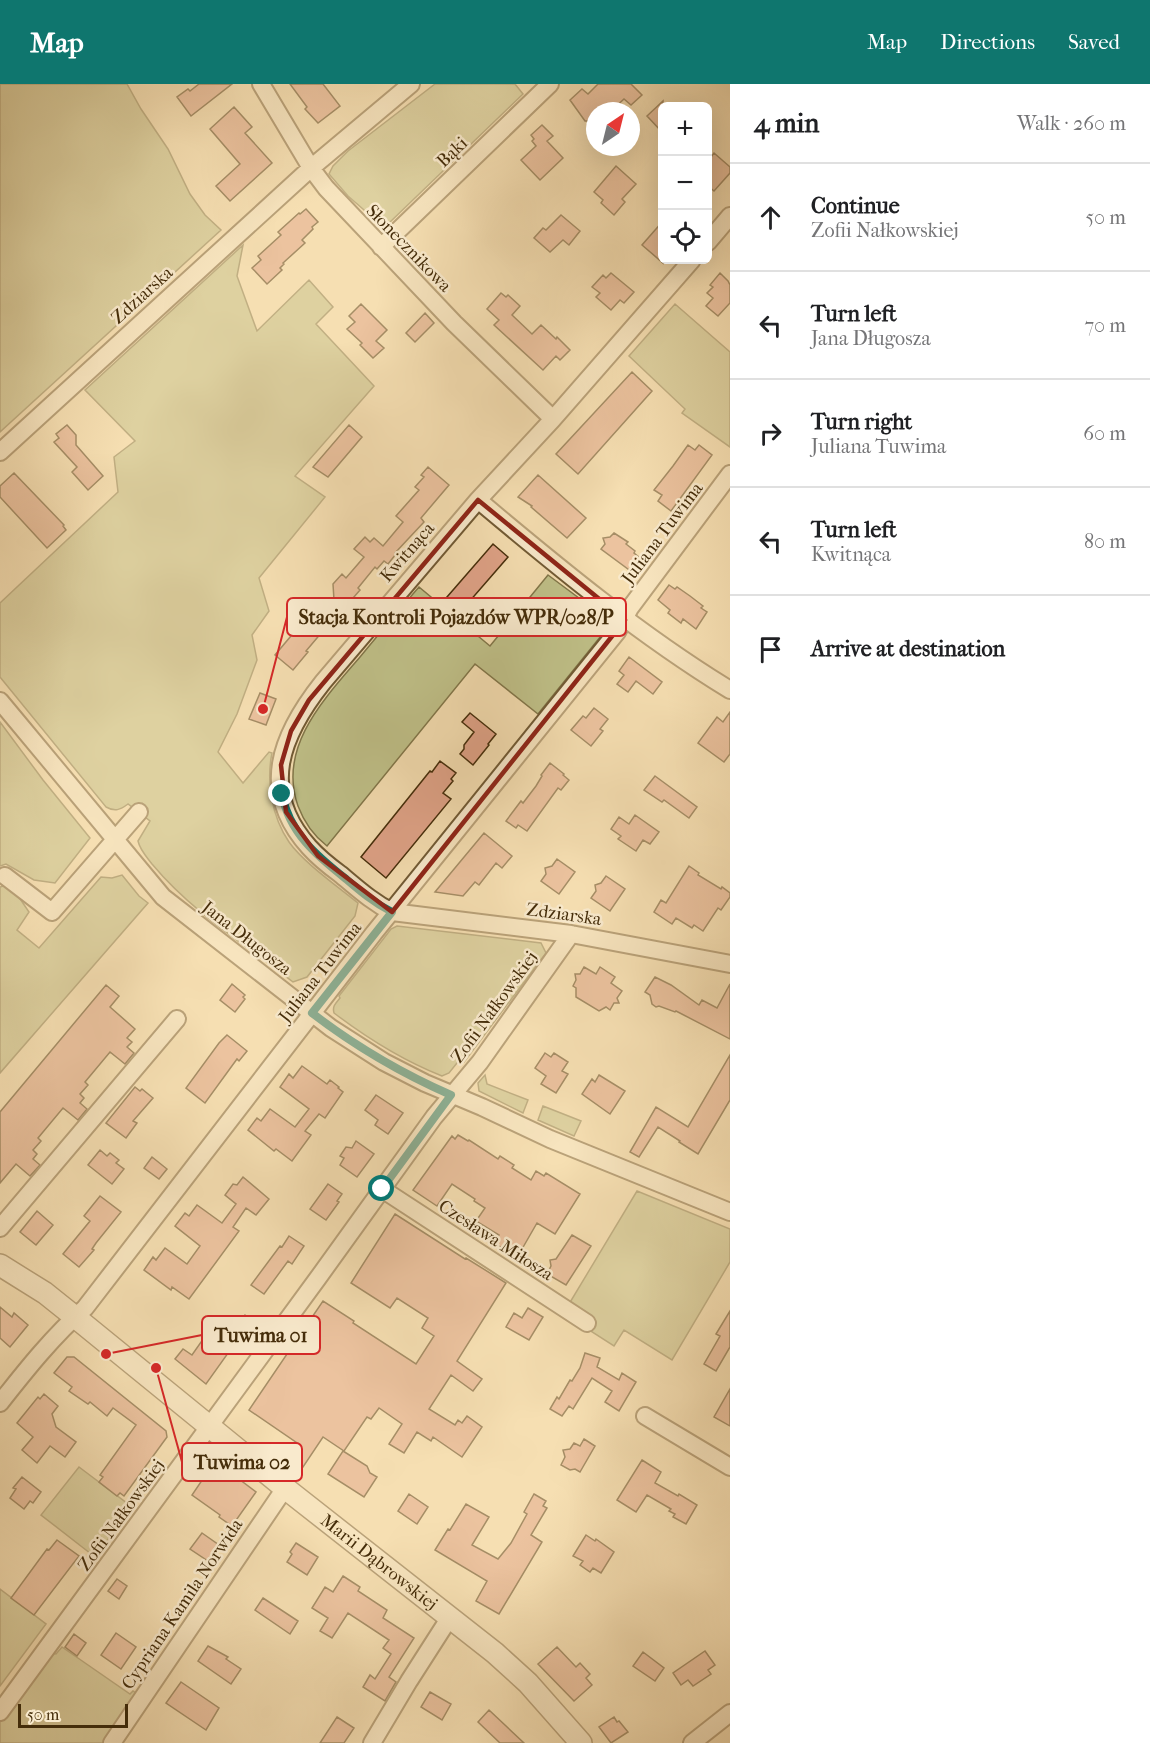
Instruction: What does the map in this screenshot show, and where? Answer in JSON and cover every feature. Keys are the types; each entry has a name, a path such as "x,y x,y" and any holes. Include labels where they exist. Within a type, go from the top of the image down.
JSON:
{"street":[{"name":"Słonecznikowa","path":"261,84 310,168 326,188 454,323 553,419"},
{"path":"310,168 411,84"},
{"name":"Bąki","path":"381,247 550,84"},
{"name":"Zdziarska","path":"0,452 310,168"},
{"path":"712,237 730,216"},
{"name":"Kwitnąca","path":"392,912 368,897 318,856 295,829 286,812 282,794 281,765 293,725 309,700 410,578 689,264"},
{"name":"Juliana Tuwima","path":"0,1403 29,1366 85,1308 312,1013 617,632 630,608 730,474"},
{"path":"478,500 555,566 625,620 730,690"},
{"name":"Jana Długosza","path":"0,701 163,897 331,1028 384,1062 451,1095 730,1212"},
{"path":"5,876 52,912 139,812"},
{"name":"Zdziarska","path":"392,912 571,934 730,962"},
{"name":"Zofii Nałkowskiej","path":"0,1713 451,1095 480,1062 571,934"},
{"path":"0,1228 177,1019"},
{"name":"Czesława Miłosza","path":"382,1189 587,1323"},
{"name":"Marii Dąbrowskiej","path":"0,1265 45,1293 285,1488 495,1653 545,1701 581,1743"},
{"path":"645,1416 730,1467"},
{"name":"Cypriana Kamila Norwida","path":"112,1743 285,1488"},
{"path":"372,1743 450,1617"},
{"path":"692,1743 730,1713"}],"highlighted area":[{"path":"478,500 625,620 392,912 318,856 286,812 281,765 291,731 309,700"}],"green space":[{"path":"0,84 127,84 168,149 190,194 205,215 221,230 0,432"},
{"path":"435,84 515,84 523,94 389,223 379,223 348,196 329,174 333,166 348,151"},
{"path":"243,245 237,276 257,331 309,280 333,307 316,324 374,386 295,476 325,497 259,578 269,611 252,635 257,660 237,714 218,752 243,783 269,752 272,753 270,787 278,822 283,832 303,858 358,903 355,916 307,977 293,982 219,927 167,881 145,856 138,841 150,821 128,804 117,810 106,807 0,677 0,603 118,492 114,457 135,441 85,390"},
{"path":"675,304 730,352 730,447 682,413 685,409 629,356"},
{"path":"548,575 603,616 605,631 538,714 475,664 327,846 303,818 293,784 294,764 299,744 319,707 333,689 419,587 490,646"},
{"path":"0,722 90,838 55,883 34,880 6,864 0,866"},
{"path":"122,875 139,896 148,903 0,1073 0,887 10,884 29,912 17,930 39,948 101,877 112,878"},
{"path":"397,926 541,943 546,953 464,1062 457,1063 449,1073 442,1076 386,1048 334,1013 334,1006 339,996 391,929"},
{"path":"485,1075 487,1084 528,1100 523,1113 479,1091 478,1083"},
{"path":"543,1106 581,1121 574,1136 538,1120"},
{"path":"637,1191 730,1229 730,1262 672,1360 624,1330 614,1346 589,1330 569,1304"},
{"path":"79,1467 132,1507 95,1557 41,1515"},
{"path":"0,1589 46,1624 0,1686"},
{"path":"62,1647 130,1694 133,1691 137,1694 104,1743 0,1743 0,1722 51,1653 56,1654"}],"building":[{"path":"199,84 232,84 191,116 177,97"},
{"path":"290,84 323,84 340,106 318,123 305,109 307,107"},
{"path":"598,84 631,84 642,95 634,102 628,102 624,99 621,102 586,102 585,121 570,100 582,89 588,94"},
{"path":"658,106 658,128 647,116"},
{"path":"234,107 252,127 245,133 272,163 230,201 216,186 240,164 210,129"},
{"path":"542,125 553,136 547,141 563,158 540,180 521,160 536,146 531,135"},
{"path":"714,153 730,167 730,173 714,191 712,189 712,156"},
{"path":"616,166 636,184 622,199 625,202 614,215 601,203 603,200 594,192"},
{"path":"306,209 318,222 302,240 305,243 283,263 280,268 282,270 267,284 252,268 261,260 258,256 281,235 278,232"},
{"path":"561,215 580,231 569,245 563,240 550,252 534,238"},
{"path":"658,227 658,259 642,245"},
{"path":"611,273 634,292 624,303 620,300 611,310 596,297 600,293 592,287 603,275 606,278"},
{"path":"720,273 730,285 730,303 718,316 706,306 713,298 707,293 713,287 710,285"},
{"path":"501,293 506,297 508,295 520,306 512,315 532,334 541,325 570,350 560,360 556,356 543,370 494,325 499,320 487,309"},
{"path":"361,304 387,330 376,341 384,348 373,358 360,345 362,343 347,329 355,322 349,316"},
{"path":"425,313 434,323 415,342 406,333"},
{"path":"632,372 652,391 578,474 556,454"},
{"path":"67,425 76,435 76,445 103,476 88,490 72,472 77,467 54,442 59,438 56,434"},
{"path":"349,425 362,437 328,477 313,467"},
{"path":"688,445 695,450 699,445 712,455 671,511 658,501 662,495 654,490"},
{"path":"428,467 449,485 421,518 424,522 395,553 388,564 384,561 377,569 375,567 358,588 360,590 347,605 344,602 335,616 333,584 342,574 346,578 364,557 354,549 365,537 370,542 374,538 383,546 403,522 396,516 419,490 415,487 424,477 421,475"},
{"path":"14,473 64,525 66,530 47,548 0,497 0,486"},
{"path":"538,475 586,518 567,538 532,506 518,497"},
{"path":"614,533 628,542 626,544 645,562 636,575 601,549 605,544 603,538 610,537"},
{"path":"493,544 508,557 462,610 447,597"},
{"path":"669,585 675,589 677,587 690,596 707,612 696,629 683,619 681,623 668,613 670,610 658,600"},
{"path":"313,602 333,619 293,670 275,655 301,624 297,621"},
{"path":"629,657 662,682 653,694 636,681 628,692 617,684 624,675 619,671"},
{"path":"260,693 276,699 266,725 249,719"},
{"path":"594,708 608,719 600,729 603,731 591,746 571,730 583,716 586,718"},
{"path":"730,712 730,754 724,762 698,743 717,717 723,722"},
{"path":"470,713 496,734 473,765 460,754 474,732 462,722"},
{"path":"440,761 456,773 451,779 453,781 443,793 451,799 386,878 361,857"},
{"path":"550,763 569,780 561,790 558,788 527,831 518,825 516,828 506,821 536,786"},
{"path":"655,776 697,807 689,818 664,800 662,802 644,790"},
{"path":"635,815 659,832 650,844 643,840 636,851 618,839 621,836 611,829 619,817 629,824"},
{"path":"484,833 512,856 502,868 496,863 479,885 475,882 463,896 435,892"},
{"path":"557,859 575,872 559,894 541,881 546,874 545,868 552,866"},
{"path":"689,866 699,873 698,875 730,893 730,897 721,910 718,908 703,931 694,925 692,928 676,918 672,924 654,912 661,900 666,903"},
{"path":"606,876 625,889 610,911 591,898 596,891 595,885 601,883"},
{"path":"584,967 596,974 600,967 615,977 611,983 622,991 617,998 619,1003 614,1003 610,1010 606,1007 599,1011 576,997 576,988 573,986 576,980 575,974 580,974"},
{"path":"655,977 671,985 699,1005 702,1000 717,1008 730,984 730,1039 676,1011 652,1004 650,995 645,992"},
{"path":"232,984 245,995 243,997 245,999 235,1012 220,1000"},
{"path":"106,985 119,996 110,1007 135,1029 127,1038 132,1042 127,1047 134,1053 125,1064 110,1052 85,1082 88,1085 80,1094 84,1098 80,1103 87,1109 78,1120 63,1108 38,1138 41,1141 33,1150 37,1154 33,1159 40,1165 30,1176 16,1164 0,1183 0,1112"},
{"path":"227,1035 247,1051 239,1061 237,1059 205,1103 186,1088"},
{"path":"545,1053 551,1057 554,1053 568,1062 562,1071 568,1074 556,1093 541,1084 546,1076 535,1068"},
{"path":"730,1055 730,1100 698,1154 658,1127 639,1157 630,1152 656,1107 688,1127"},
{"path":"302,1066 327,1084 330,1080 343,1092 325,1118 319,1114 305,1131 311,1135 292,1161 276,1149 274,1151 248,1130 257,1118 261,1121 270,1109 295,1127 309,1109 280,1087 289,1074 293,1078"},
{"path":"599,1075 625,1091 610,1114 582,1094 592,1079 595,1082"},
{"path":"135,1087 140,1091 142,1089 153,1098 133,1121 137,1123 126,1138 106,1123"},
{"path":"376,1095 403,1113 388,1134 375,1125 378,1120 365,1110"},
{"path":"458,1135 498,1159 500,1156 514,1165 512,1168 531,1180 536,1171 544,1176 546,1173 580,1194 555,1234 537,1223 522,1249 519,1247 514,1255 494,1243 499,1235 476,1221 485,1208 452,1184 437,1206 413,1190 452,1136 455,1139"},
{"path":"356,1141 374,1154 357,1177 340,1165 344,1158 340,1156 346,1147 352,1148"},
{"path":"100,1150 107,1156 110,1153 119,1160 116,1163 124,1169 112,1184 88,1165"},
{"path":"152,1157 167,1169 159,1179 144,1168"},
{"path":"243,1177 269,1199 256,1215 246,1208 233,1227 239,1231 189,1299 172,1287 171,1290 144,1270 153,1257 156,1260 165,1248 187,1264 200,1246 175,1226 185,1213 189,1216 197,1205 222,1223 236,1204 225,1195 233,1184 237,1185"},
{"path":"328,1184 342,1194 326,1220 310,1209"},
{"path":"100,1196 121,1212 79,1267 63,1254 90,1221 84,1216"},
{"path":"37,1211 53,1225 36,1245 20,1232"},
{"path":"395,1214 506,1283 457,1361 482,1379 473,1391 451,1375 429,1409 455,1425 458,1420 462,1423 467,1416 482,1427 462,1457 433,1437 431,1441 417,1432 404,1453 389,1444 402,1424 379,1408 371,1419 367,1417 344,1451 323,1437 303,1467 290,1458 300,1445 249,1410 323,1301 416,1364 434,1336 422,1328 428,1318 397,1298 390,1308 351,1283"},
{"path":"572,1235 591,1246 566,1285 547,1274 551,1266 550,1260 556,1259"},
{"path":"289,1236 304,1246 292,1264 288,1261 264,1294 251,1285"},
{"path":"0,1307 12,1317 14,1313 28,1325 10,1347 0,1338"},
{"path":"528,1308 543,1317 529,1340 506,1327 514,1313 522,1318"},
{"path":"730,1311 730,1347 716,1371 704,1364 720,1336 716,1334"},
{"path":"245,1315 258,1324 249,1336 236,1327"},
{"path":"213,1325 236,1342 206,1384 175,1359 183,1349 192,1355"},
{"path":"585,1353 600,1358 597,1367 619,1380 622,1373 636,1382 619,1411 605,1402 612,1391 592,1378 573,1409 569,1406 562,1416 550,1409 570,1380 572,1381"},
{"path":"67,1357 74,1357 166,1431 167,1437 124,1496 120,1493 117,1496 99,1482 103,1477 100,1475 136,1425 113,1408 107,1416 90,1402 88,1404 69,1391 72,1387 54,1373"},
{"path":"730,1389 730,1426 714,1417"},
{"path":"44,1394 58,1406 52,1414 56,1427 76,1442 65,1457 50,1446 37,1463 22,1450 33,1437 17,1423 38,1397 40,1399"},
{"path":"584,1439 595,1446 580,1472 561,1465 565,1457 563,1450 570,1449 574,1443 580,1446"},
{"path":"343,1451 367,1466 370,1473 377,1477 364,1497 328,1474"},
{"path":"642,1460 661,1472 655,1483 697,1505 686,1524 673,1517 675,1514 669,1511 671,1509 647,1495 636,1512 617,1500"},
{"path":"215,1461 256,1492 232,1526 192,1495"},
{"path":"22,1477 41,1492 33,1503 30,1501 24,1509 10,1498 16,1489 13,1488"},
{"path":"409,1494 428,1507 417,1524 398,1511"},
{"path":"534,1494 546,1501 543,1506 547,1508 531,1535 542,1542 499,1614 476,1601 487,1581 435,1550 466,1504 489,1517 472,1545 498,1559 511,1543 527,1514 524,1512"},
{"path":"202,1533 219,1545 208,1561 190,1549"},
{"path":"586,1535 614,1552 601,1573 593,1568 590,1572 580,1565 583,1561 573,1556"},
{"path":"57,1540 79,1556 34,1615 11,1598 47,1549 49,1550"},
{"path":"296,1543 318,1557 307,1575 287,1562"},
{"path":"343,1576 360,1587 358,1591 387,1610 383,1618 414,1638 389,1677 396,1682 385,1701 363,1687 370,1675 375,1679 391,1654 383,1648 389,1640 348,1613 332,1638 320,1631 328,1618 312,1608 325,1587 333,1592"},
{"path":"117,1579 127,1586 119,1599 108,1591"},
{"path":"263,1598 298,1621 290,1634 255,1610"},
{"path":"116,1633 136,1647 121,1669 101,1655"},
{"path":"74,1634 86,1643 77,1656 65,1647"},
{"path":"208,1646 228,1657 226,1659 241,1669 231,1684 198,1661"},
{"path":"557,1647 576,1667 580,1663 590,1674 586,1678 592,1685 574,1701 538,1664"},
{"path":"705,1651 715,1665 708,1670 711,1674 693,1686 688,1680 681,1685 673,1673"},
{"path":"643,1652 664,1668 655,1681 633,1666"},
{"path":"181,1682 219,1708 206,1730 166,1703"},
{"path":"430,1692 451,1704 442,1720 421,1707"},
{"path":"489,1710 524,1743 500,1743 478,1722"},
{"path":"337,1717 354,1728 344,1743 320,1743"},
{"path":"614,1717 628,1732 611,1743 599,1727"}],"place":[{"name":"Stacja Kontroli Pojazdów WPR/028/P","path":"263,709"},
{"name":"Tuwima 01","path":"106,1354"},
{"name":"Tuwima 02","path":"156,1368"}],"route":[{"path":"282,794 290,820 312,851 368,897 392,912 312,1013 384,1062 451,1095 382,1189"}]}
